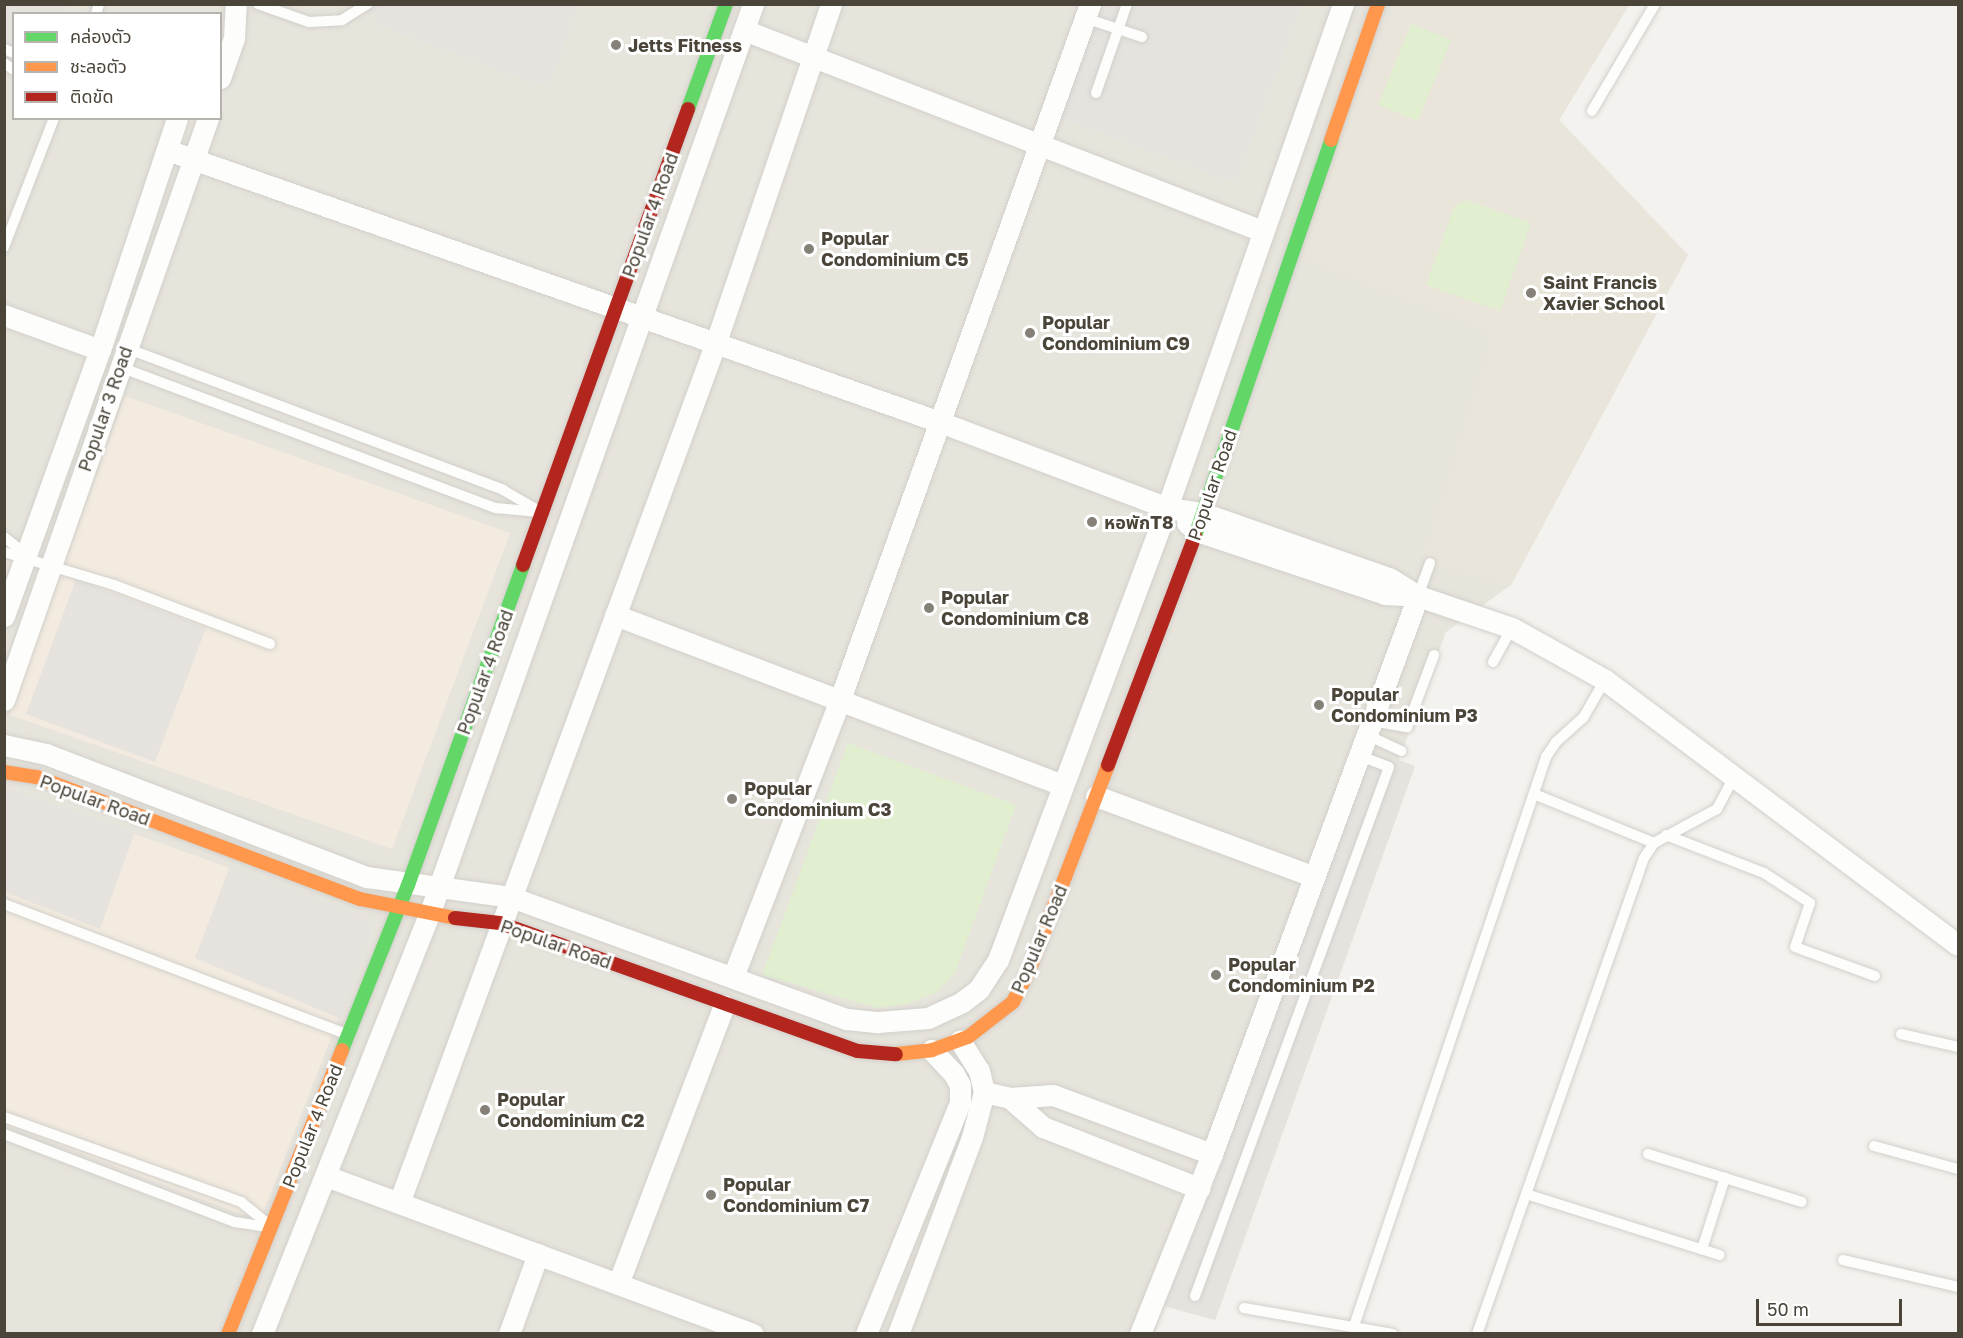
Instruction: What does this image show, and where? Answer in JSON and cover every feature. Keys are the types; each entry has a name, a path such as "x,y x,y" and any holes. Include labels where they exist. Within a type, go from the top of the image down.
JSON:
{"street":[{"path":"222,72 234,38 236,4"},
{"name":"Popular 4 Road","path":"228,1334 408,885 726,4"},
{"name":"Popular 4 Road","path":"262,1334 429,915 436,889 753,4"},
{"path":"399,1203 716,342 831,4"},
{"name":"Popular Road","path":"4,745 46,754 367,877 436,889 511,897 847,1019 878,1023 928,1018 962,1002 979,989 998,960 1167,508 1343,4"},
{"name":"Popular Road","path":"4,772 37,777 360,899 429,915 501,923 724,1005 858,1051 900,1054 932,1050 986,1027 1013,1002 1029,971 1199,522 1378,4"},
{"path":"733,977 839,702 1037,145 1088,11"},
{"path":"744,30 1262,231"},
{"name":"Popular 3 Road","path":"4,616 28,556 100,350 176,120"},
{"name":"Popular 3 Road","path":"4,700 207,120"},
{"path":"167,150 940,422 1199,522 1389,578 1418,596 1512,628 1605,680 1959,945"},
{"path":"4,315 100,350"},
{"path":"542,513 568,522"},
{"path":"1140,1334 1212,1154 1418,596"},
{"path":"615,615 839,702 1063,785"},
{"path":"1096,796 1315,877"},
{"path":"618,1284 724,1005"},
{"path":"898,1334 972,1137 984,1092 979,1071 960,1040"},
{"path":"866,1334 960,1102 960,1085 954,1074 932,1050"},
{"path":"984,1092 1010,1098 1053,1095 1212,1154"},
{"path":"1010,1098 1042,1127 1199,1188"},
{"path":"326,1176 753,1334"},
{"path":"272,1227 299,1237"},
{"path":"509,1334 538,1254"}],"lane":[{"path":"258,4 309,22 342,20 368,4"},
{"path":"1096,93 1127,4"},
{"path":"1592,111 1655,4"},
{"path":"1088,11 1118,29 1142,37"},
{"path":"4,247 53,120"},
{"path":"123,358 503,490 542,513"},
{"path":"123,358 496,508 542,513"},
{"path":"4,537 28,556"},
{"path":"4,552 28,556 270,644"},
{"path":"1418,596 1430,563"},
{"path":"1493,662 1512,628"},
{"path":"1370,728 1407,727 1434,655"},
{"path":"1354,1326 1546,757 1556,742 1583,718 1605,680"},
{"path":"1370,728 1402,751"},
{"path":"1195,1296 1389,767 1360,756"},
{"path":"1477,1334 1640,869 1653,843 1717,809 1734,777"},
{"path":"1534,794 1653,843"},
{"path":"1666,835 1764,873 1810,903 1795,947 1875,976"},
{"path":"4,904 349,1035"},
{"path":"1901,1034 1959,1047"},
{"path":"4,1117 241,1203 272,1227"},
{"path":"4,1134 236,1222 272,1227"},
{"path":"1874,1146 1959,1169"},
{"path":"1648,1154 1802,1202"},
{"path":"1702,1249 1725,1178"},
{"path":"1526,1194 1720,1255"},
{"path":"1843,1260 1959,1287"},
{"path":"1245,1308 1393,1334"}],"shaded area":[{"path":"4,5 69,5 66,12 12,12 12,60 5,57"},
{"path":"5,5 1629,5 1559,120 1688,255 1511,585 1446,632 1399,760 1415,766 1215,1320 1164,1306 1154,1334 5,1334"},
{"path":"348,5 579,5 548,88 375,24 378,15"},
{"path":"1101,5 1302,5 1235,183 1058,117"},
{"name":"Saint Francis Xavier School","path":"1395,5 1629,5 1559,120 1688,255 1511,585 1423,562 1494,332 1295,255"},
{"path":"125,396 510,533 392,849 10,715"},
{"path":"76,579 206,628 155,762 26,714"},
{"path":"1372,752 1415,766 1215,1320 1164,1306"},
{"path":"4,787 366,917 372,931 260,1221 5,1125"},
{"path":"4,787 135,832 100,929 5,892"},
{"path":"230,866 366,917 372,931 341,1019 195,958"}],"green space":[{"path":"1411,24 1451,40 1418,121 1378,105"},
{"path":"1467,200 1531,223 1500,311 1426,285 1455,205"},
{"path":"848,743 1016,805 955,973 937,992 907,1004 878,1008 762,975"}],"traffic: fast":[{"path":"688,109 726,4"},
{"path":"1195,536 1331,140"},
{"path":"342,1050 408,885 523,565"}],"traffic: slow":[{"path":"1331,140 1378,4"},
{"path":"896,1054 932,1050 968,1037 1013,1002 1029,971 1108,765"},
{"path":"4,772 37,777 360,899 455,918"},
{"path":"228,1334 342,1050"}],"traffic: jam":[{"path":"523,565 688,109"},
{"path":"1108,765 1195,536"},
{"path":"455,918 500,923 858,1051 896,1054"}],"place":[{"name":"Jetts Fitness","path":"616,45"},
{"name":"Popular Condominium C5","path":"809,249"},
{"name":"Saint Francis Xavier School","path":"1531,293"},
{"name":"Popular Condominium C9","path":"1030,333"},
{"name":"หอพักT8","path":"1092,522"},
{"name":"Popular Condominium C8","path":"929,608"},
{"name":"Popular Condominium P3","path":"1319,705"},
{"name":"Popular Condominium C3","path":"732,799"},
{"name":"Popular Condominium P2","path":"1216,975"},
{"name":"Popular Condominium C2","path":"485,1110"},
{"name":"Popular Condominium C7","path":"711,1195"}]}
